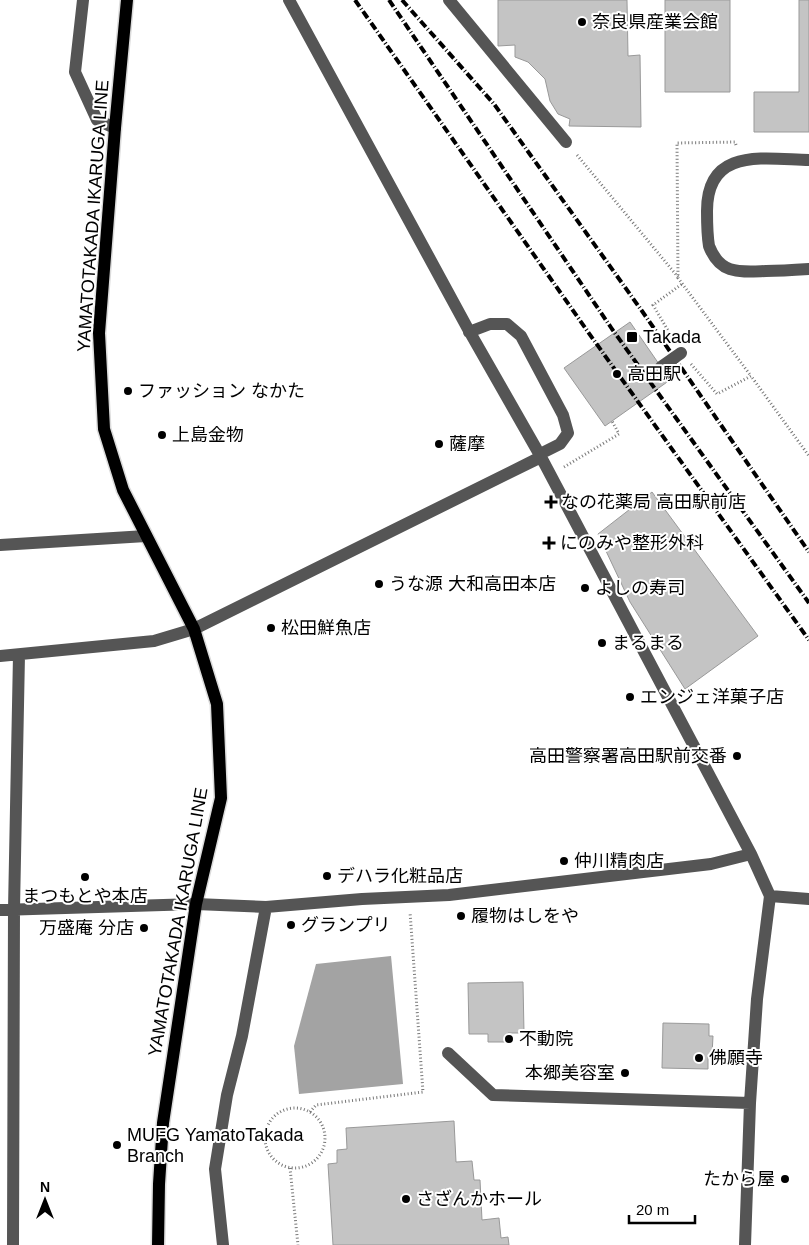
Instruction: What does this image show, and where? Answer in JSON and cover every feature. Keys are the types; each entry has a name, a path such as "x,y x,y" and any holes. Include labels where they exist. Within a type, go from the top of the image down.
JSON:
{"main road":[{"name":"YAMATOTAKADA IKARUGA LINE","path":"127,0 114,128 98,333 104,429 123,490 194,629 217,704 221,798 196,904 163,1123 158,1245"}],"street":[{"path":"83,0 75,72 97,120 114,128"},
{"path":"289,0 470,332 540,455 751,854 770,896 757,999 750,1103 745,1245"},
{"path":"449,0 566,142"},
{"path":"809,160 755,159 734,162 715,176 707,196 709,246 711,253 722,266 739,272 809,269"},
{"path":"0,656 154,641 194,629 560,444 568,433 563,415 521,336 507,324 490,324 470,332"},
{"path":"661,366 681,353"},
{"path":"0,545 146,536"},
{"path":"13,1245 14,909 19,655"},
{"path":"0,910 196,904 266,907 409,896 449,895 711,864 751,854"},
{"path":"770,896 809,899"},
{"path":"223,1245 214,1169 227,1095 242,1036 266,907"},
{"path":"448,1053 493,1095 750,1103"}],"path":[{"path":"566,142 678,278"},
{"path":"682,284 653,305 681,353 717,394 751,376 809,456"},
{"path":"565,466 619,434 612,421"},
{"path":"310,1112 316,1105 423,1092 409,896"},
{"path":"296,1108 310,1112 320,1122 325,1134 324,1148 316,1160 304,1167 290,1168 276,1162 267,1150 265,1136 270,1121 281,1111 296,1108"},
{"path":"290,1168 298,1245"}],"shaded area":[{"path":"391,956 403,1084 299,1094 294,1046 316,964"}],"building":[{"path":"498,0 627,0 628,56 640,55 641,127 569,126 570,119 558,114 550,101 545,79 528,62 515,57 515,45 498,46"},
{"path":"665,0 730,0 730,92 665,92"},
{"path":"799,0 809,0 809,132 754,132 754,92 799,92"},
{"name":"高田駅","path":"630,322 670,380 605,426 564,368"},
{"path":"652,492 758,636 685,689 630,602 598,534"},
{"path":"523,982 524,1033 508,1033 508,1042 488,1042 488,1034 469,1034 468,983"},
{"path":"663,1023 709,1024 709,1036 713,1036 712,1055 708,1055 708,1069 662,1068"},
{"name":"さざんかホール","path":"454,1121 456,1162 472,1161 474,1180 480,1180 482,1220 499,1218 501,1238 508,1237 509,1245 333,1245 328,1164 337,1163 337,1150 347,1149 346,1128"}],"railway":[{"path":"355,0 593,339 809,640"},
{"path":"389,0 612,329 809,603"},
{"path":"402,0 494,104 642,311 809,552"}],"place":[{"name":"奈良県産業会館","path":"582,22"},
{"name":"Takada","path":"632,337"},
{"name":"高田駅","path":"617,374"},
{"name":"ファッション なかた","path":"128,391"},
{"name":"上島金物","path":"162,435"},
{"name":"薩摩","path":"439,444"},
{"name":"なの花薬局 高田駅前店","path":"551,502"},
{"name":"にのみや整形外科","path":"549,543"},
{"name":"うな源 大和高田本店","path":"379,584"},
{"name":"よしの寿司","path":"585,588"},
{"name":"松田鮮魚店","path":"271,628"},
{"name":"まるまる","path":"602,643"},
{"name":"エンジェ洋菓子店","path":"630,697"},
{"name":"高田警察署高田駅前交番","path":"737,756"},
{"name":"仲川精肉店","path":"564,861"},
{"name":"デハラ化粧品店","path":"327,876"},
{"name":"まつもとや本店","path":"85,877"},
{"name":"履物はしをや","path":"461,916"},
{"name":"グランプリ","path":"291,925"},
{"name":"万盛庵 分店","path":"144,928"},
{"name":"不動院","path":"509,1039"},
{"name":"佛願寺","path":"699,1058"},
{"name":"本郷美容室","path":"625,1073"},
{"name":"MUFG YamatoTakada Branch","path":"117,1145"},
{"name":"たから屋","path":"785,1179"},
{"name":"さざんかホール","path":"406,1199"}]}
